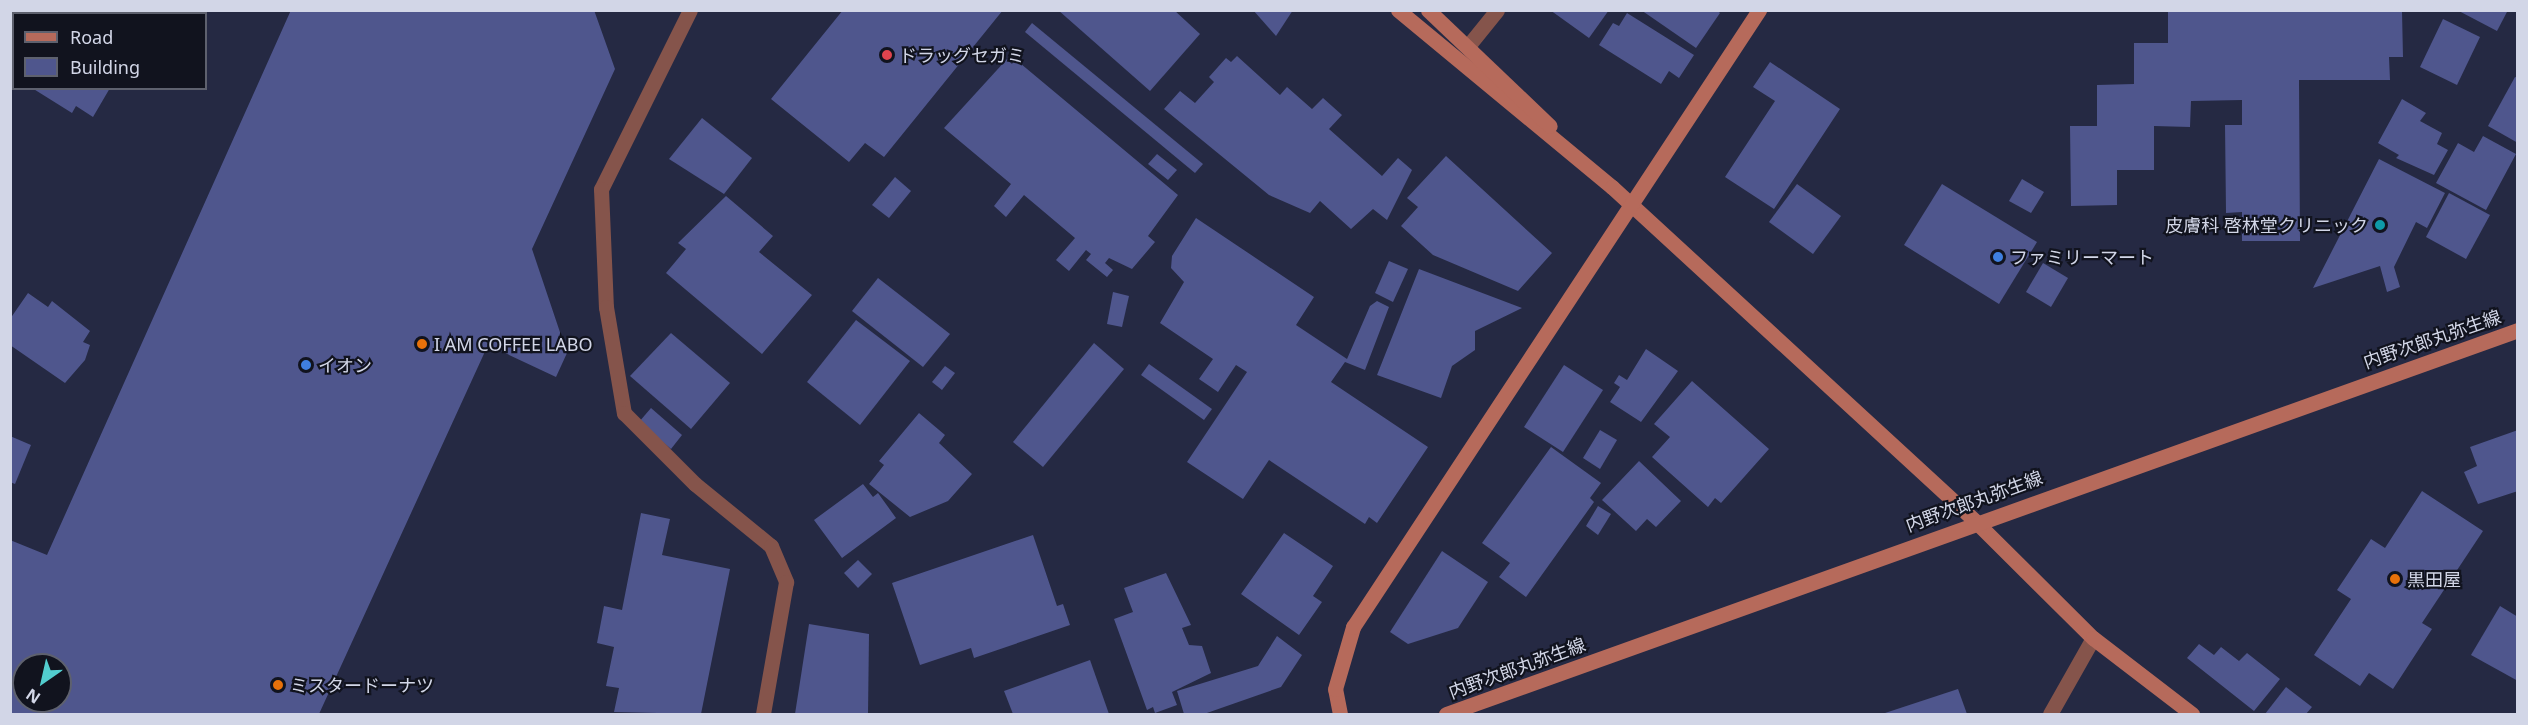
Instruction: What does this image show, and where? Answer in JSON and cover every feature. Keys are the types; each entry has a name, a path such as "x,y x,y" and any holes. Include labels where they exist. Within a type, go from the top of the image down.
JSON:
{"street":[{"path":"690,10 601,189 606,307 624,413 694,484 771,546 786,582 763,714"},
{"path":"1398,10 1633,206 1975,520 2093,638 2192,714"},
{"path":"1428,10 1468,46 1612,188"},
{"path":"1468,46 1497,10"},
{"path":"1340,714 1335,690 1353,627 1633,206 1759,10"},
{"name":"内野次郎丸弥生線","path":"1446,714 1975,520 2517,330"},
{"path":"2050,714 2093,638"}],"building":[{"path":"10,10 38,12 12,12 12,44"},
{"name":"イオン","path":"291,10 594,10 615,69 532,249 567,353 556,377 488,345 319,714 10,714 10,540 47,555"},
{"name":"ドラッグセガミ","path":"843,10 1003,10 884,157 865,143 849,162 771,99"},
{"path":"1058,10 1174,10 1200,34 1150,91"},
{"path":"1253,10 1293,10 1276,36"},
{"path":"1550,10 1609,10 1589,38"},
{"path":"1641,10 1717,10 1720,13 1696,48"},
{"path":"2457,10 2508,10 2497,31"},
{"path":"2168,11 2402,11 2403,57 2389,57 2390,80 2299,80 2300,241 2242,241 2242,212 2226,213 2225,125 2242,125 2242,100 2191,101 2190,127 2154,126 2154,170 2117,170 2117,205 2071,206 2070,126 2097,126 2097,85 2134,84 2134,43 2168,43"},
{"path":"1627,13 1694,55 1679,78 1669,71 1661,84 1599,45 1613,23 1619,26"},
{"path":"2443,19 2480,37 2457,85 2420,67"},
{"path":"1032,23 1203,164 1195,173 1025,32"},
{"path":"1237,56 1280,95 1287,87 1312,109 1323,98 1342,115 1329,129 1382,176 1398,158 1412,170 1387,220 1373,209 1351,229 1320,201 1310,213 1269,195 1164,109 1180,91 1195,103 1214,82 1209,77 1226,58 1231,62"},
{"path":"1007,59 1012,64 1015,59 1178,195 1148,236 1155,242 1132,269 1109,258 1105,263 1113,270 1107,277 1086,260 1091,254 1086,250 1069,271 1056,260 1075,238 1024,195 1006,217 994,206 1011,184 944,128"},
{"path":"1770,62 1840,109 1774,209 1725,177 1775,101 1753,87"},
{"path":"2515,77 2518,78 2518,143 2488,126"},
{"path":"35,90 109,90 93,117 76,106 72,113"},
{"path":"2402,99 2426,113 2420,121 2442,133 2437,144 2448,150 2434,175 2396,158 2399,155 2378,143"},
{"path":"702,118 752,158 724,194 669,159"},
{"path":"2483,136 2516,154 2486,210 2436,183 2458,143 2474,152"},
{"path":"1157,154 1177,170 1168,180 1148,164"},
{"path":"1446,156 1552,253 1518,291 1433,255 1401,226 1418,207 1407,198"},
{"name":"皮膚科 啓林堂クリニック","path":"2379,159 2445,193 2427,228 2416,222 2394,267 2400,287 2387,292 2380,266 2313,288"},
{"path":"895,177 911,191 889,218 872,205"},
{"path":"2022,179 2044,192 2031,213 2009,201"},
{"path":"1797,184 1841,216 1813,254 1769,222"},
{"path":"1942,184 2037,242 1999,304 1904,245"},
{"path":"2449,193 2490,215 2466,259 2426,237"},
{"path":"726,196 773,236 759,252 812,295 762,354 666,273 686,249 678,243"},
{"path":"1196,218 1314,297 1296,325 1347,359 1370,306 1377,301 1389,307 1365,370 1345,362 1331,382 1428,447 1377,523 1369,517 1365,524 1269,460 1243,499 1187,462 1247,372 1236,365 1218,392 1199,379 1213,359 1160,323 1184,282 1171,268 1172,256"},
{"path":"1389,261 1408,269 1393,302 1375,293"},
{"path":"2043,263 2068,278 2051,307 2026,292"},
{"path":"1419,269 1522,308 1475,331 1475,350 1452,366 1441,398 1377,375"},
{"path":"878,278 950,334 923,367 852,311"},
{"path":"1113,292 1129,296 1122,327 1107,324"},
{"path":"28,293 48,307 52,301 90,331 83,342 90,345 85,360 65,383 10,345 10,319"},
{"path":"856,320 910,361 860,425 807,382"},
{"path":"671,333 730,383 691,429 630,376"},
{"path":"1094,343 1124,369 1043,467 1013,442"},
{"path":"1646,349 1678,371 1641,422 1610,402 1620,387 1614,383 1619,375 1627,380"},
{"path":"1149,364 1212,409 1204,420 1141,375"},
{"path":"1564,365 1603,390 1563,452 1524,427"},
{"path":"945,366 955,373 942,390 932,382"},
{"path":"1692,381 1769,449 1721,503 1715,498 1708,507 1652,457 1670,437 1654,424"},
{"path":"651,408 682,435 671,449 639,422"},
{"path":"919,413 945,435 939,443 972,474 948,501 910,517 869,484 884,465 879,461"},
{"path":"1600,430 1617,440 1600,469 1583,458"},
{"path":"2518,430 2518,491 2478,504 2464,472 2477,466 2470,447"},
{"path":"10,436 31,445 15,484 10,482"},
{"path":"1551,447 1601,483 1590,498 1594,502 1526,597 1499,577 1510,563 1482,543"},
{"path":"1639,461 1681,501 1656,527 1647,519 1636,531 1602,500"},
{"path":"863,484 873,497 878,493 896,518 842,558 814,520"},
{"path":"2422,491 2483,531 2422,623 2432,629 2393,689 2369,673 2360,686 2314,655 2351,599 2337,590 2371,539 2385,548"},
{"path":"1598,506 1611,514 1598,535 1586,526"},
{"path":"641,513 670,519 662,555 730,569 701,714 614,712 619,688 606,686 614,647 597,643 604,606 622,610"},
{"path":"1284,533 1333,566 1313,596 1322,602 1299,635 1241,594"},
{"path":"1033,535 1057,606 1063,604 1070,625 974,658 971,648 920,665 892,583"},
{"path":"1442,551 1488,582 1458,628 1408,644 1390,632"},
{"path":"858,560 872,574 858,588 844,573"},
{"path":"1166,573 1191,625 1182,628 1189,645 1202,646 1211,673 1172,692 1177,705 1155,713 1153,707 1147,710 1114,619 1133,612 1124,588"},
{"path":"2500,606 2518,617 2518,681 2471,655"},
{"path":"809,624 869,634 868,714 795,714"},
{"path":"1277,636 1302,655 1281,687 1204,714 1184,714 1177,691 1258,666"},
{"path":"2199,644 2214,655 2221,647 2239,661 2247,653 2280,679 2254,711 2187,658"},
{"path":"1090,660 1109,714 1013,714 1004,691"},
{"path":"2286,687 2312,707 2306,714 2265,714"},
{"path":"1958,689 1967,714 1882,714"}],"place":[{"name":"ドラッグセガミ","path":"887,55"},
{"name":"皮膚科 啓林堂クリニック","path":"2380,225"},
{"name":"ファミリーマート","path":"1998,257"},
{"name":"I AM COFFEE LABO","path":"422,344"},
{"name":"イオン","path":"306,365"},
{"name":"黒田屋","path":"2395,579"},
{"name":"ミスタードーナツ","path":"278,685"}]}
